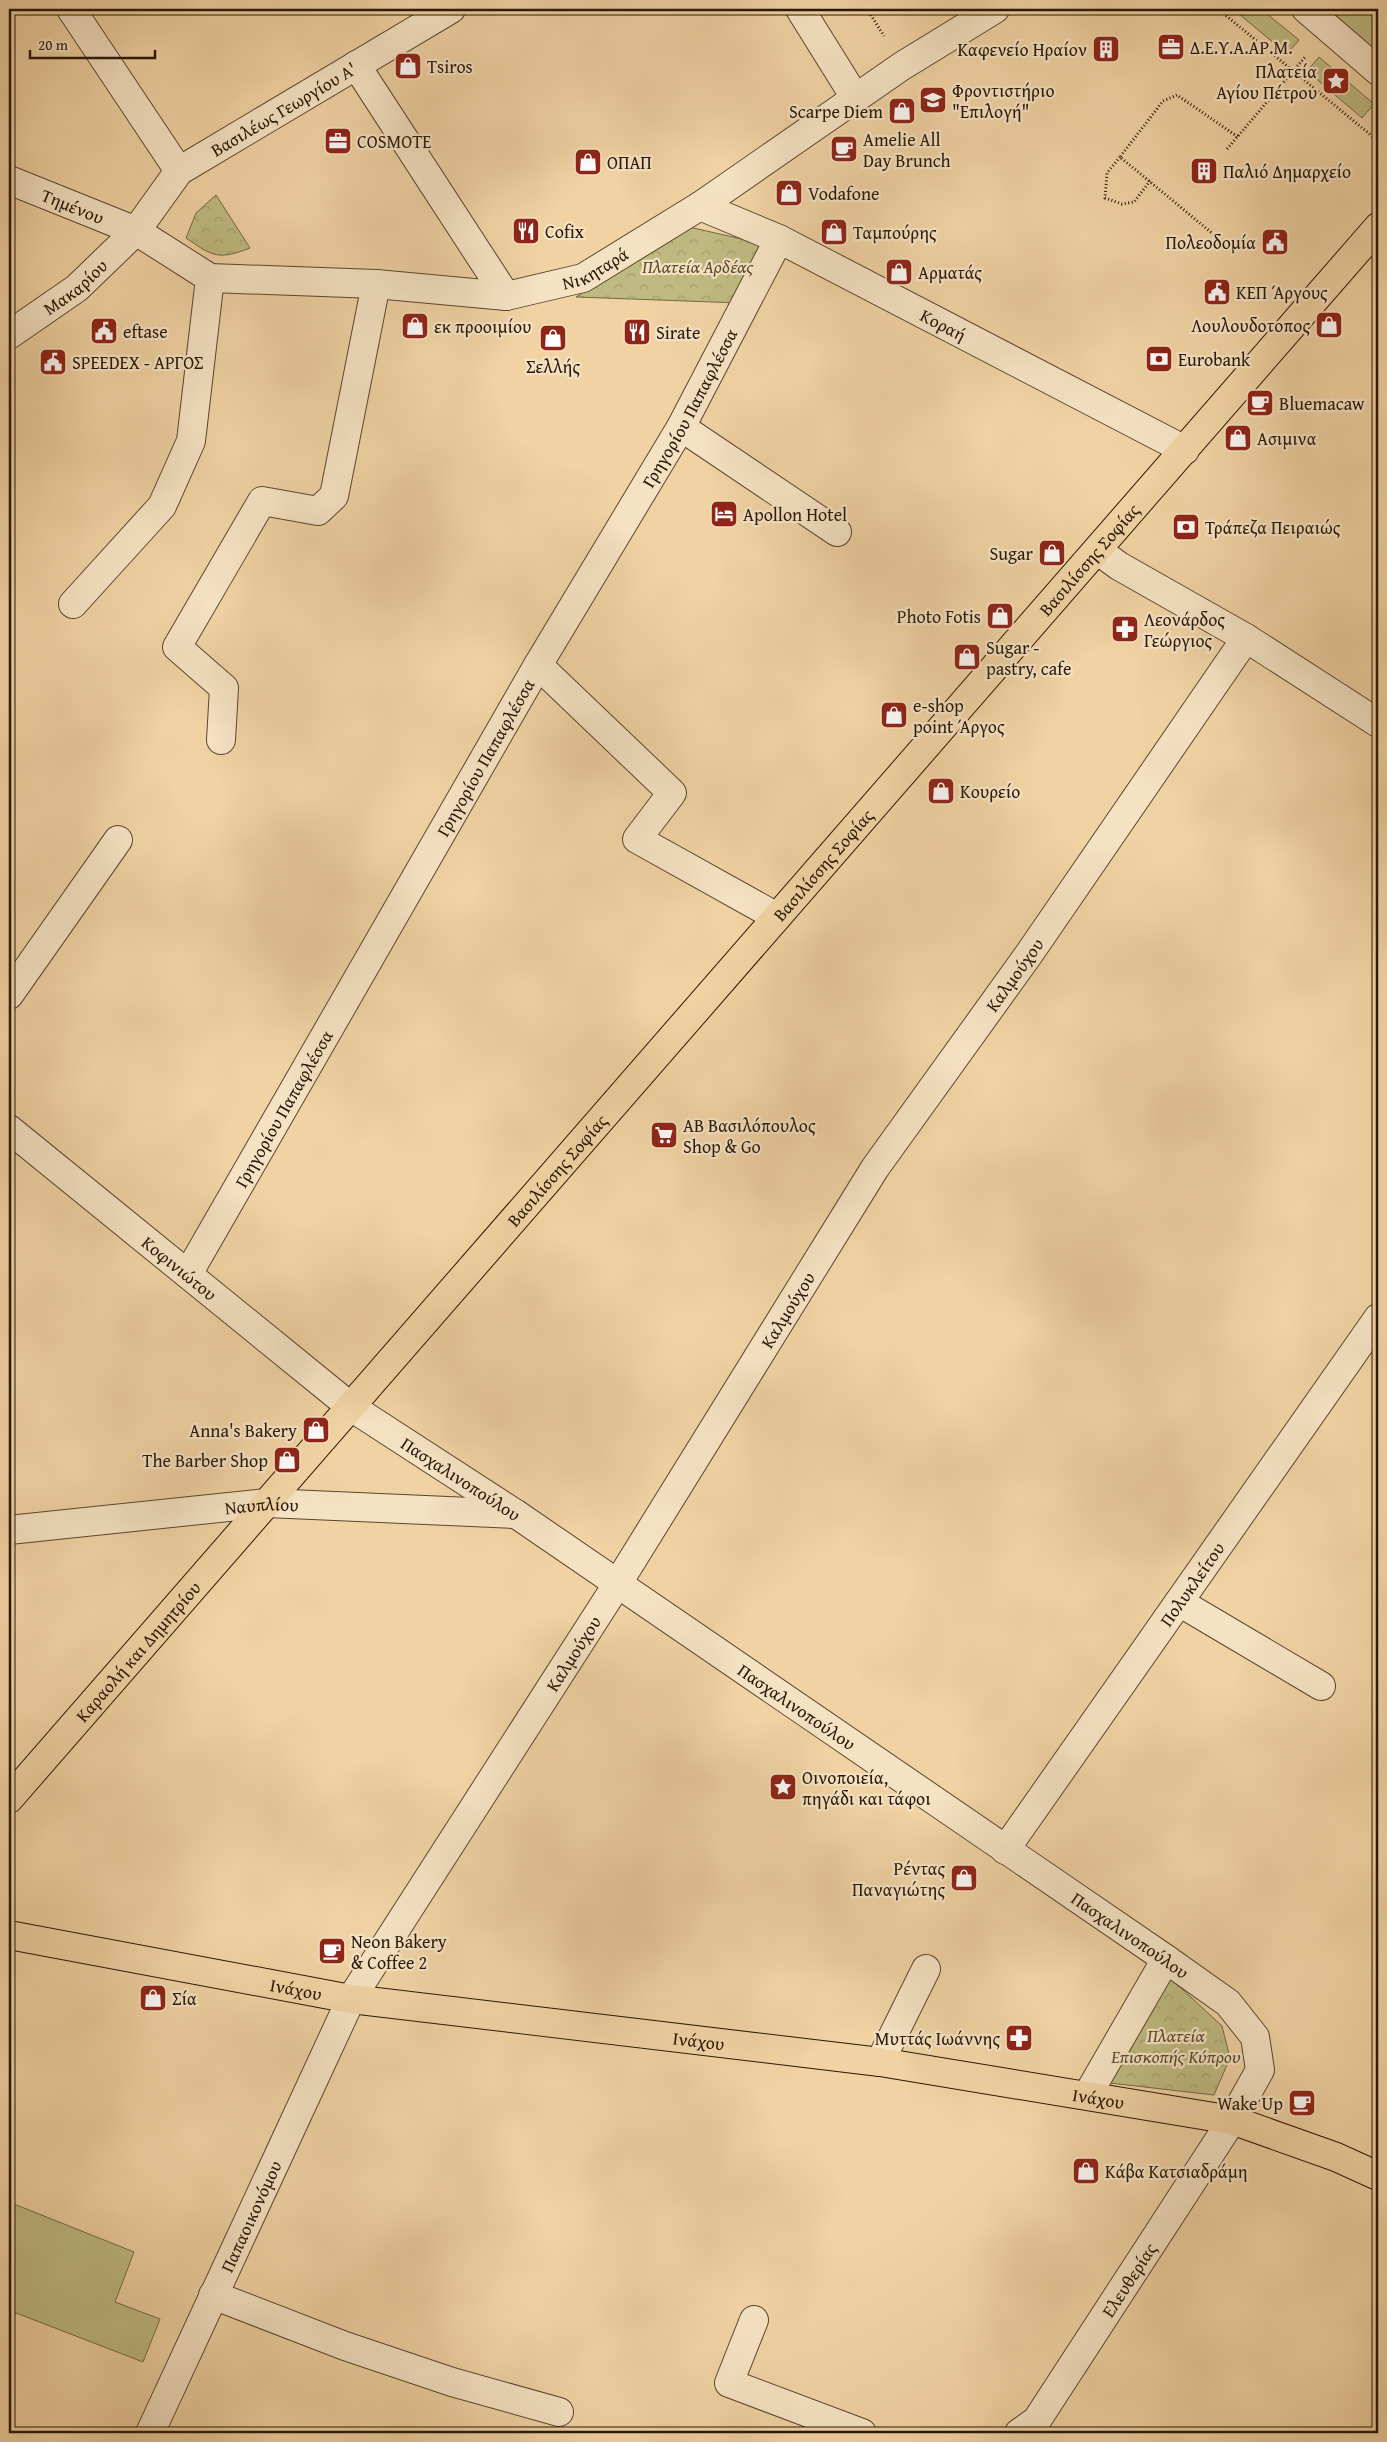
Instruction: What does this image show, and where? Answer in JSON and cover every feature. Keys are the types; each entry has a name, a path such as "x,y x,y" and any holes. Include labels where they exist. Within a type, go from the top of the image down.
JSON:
{"main road":[{"name":"Βασιλίσσης Σοφίας","path":"267,1503 1378,227"},
{"name":"Καραολή και Δημητρίου","path":"9,1799 267,1503"},
{"name":"Ινάχου","path":"9,1935 351,1999 880,2062 1088,2094 1232,2120 1336,2158 1378,2176"}],"street":[{"path":"71,9 178,171"},
{"name":"Βασιλέως Γεωργίου Α'","path":"136,231 178,171 451,9"},
{"path":"800,9 856,99"},
{"name":"Νικηταρά","path":"210,278 376,284 506,296 583,278 700,206 902,66 995,9"},
{"path":"1306,9 1378,70"},
{"path":"356,65 506,296"},
{"name":"Τημένου","path":"9,180 136,231"},
{"name":"Κοραή","path":"700,206 779,240 1185,450"},
{"path":"73,604 162,506 191,441 210,278 136,231"},
{"name":"Μακαρίου","path":"9,335 77,288 136,231"},
{"name":"Γρηγορίου Παπαφλέσσα","path":"188,1274 538,665 681,427 779,240"},
{"path":"221,740 224,688 177,646 262,501 318,511 334,496 376,284"},
{"path":"681,427 837,532"},
{"path":"1097,550 1119,566 1246,638 1378,723"},
{"name":"Καλμούχου","path":"351,1999 618,1583 875,1168 1029,954 1246,638"},
{"path":"538,665 672,793 637,839 777,916"},
{"path":"9,996 118,840"},
{"name":"Κοφινιώτου","path":"9,1129 351,1407"},
{"name":"Πολυκλείτου","path":"1005,1850 1378,1318"},
{"name":"Πασχαλινοπούλου","path":"351,1407 618,1583 1228,2003 1256,2037 1260,2070 1232,2120"},
{"name":"Ναυπλίου","path":"9,1530 267,1503 516,1514"},
{"path":"1179,1602 1321,1686"},
{"path":"1088,2094 1166,1959"},
{"path":"880,2062 926,1970"},
{"name":"Παπαοικονόμου","path":"150,2433 351,1999"},
{"name":"Ελευθερίας","path":"1018,2433 1037,2420 1232,2120"},
{"path":"213,2295 344,2346 452,2382 559,2412"},
{"path":"754,2320 729,2383 862,2433"}],"path":[{"path":"1218,9 1378,141"},
{"path":"1227,149 1329,29"},
{"path":"1150,181 1134,202 1122,204 1105,198 1107,173 1163,101 1177,95 1238,137"},
{"path":"1120,157 1230,248"}],"green space":[{"path":"1233,9 1261,9 1299,40 1287,54"},
{"path":"1329,9 1366,9 1378,24 1378,53"},
{"path":"1319,57 1374,104 1362,118 1307,71"},
{"path":"216,195 250,248 231,254 216,255 186,238 196,213"},
{"name":"Πλατεία Αρδέας","path":"689,227 768,245 741,303 576,297"},
{"name":"Πλατεία Επισκοπής Κύπρου","path":"1166,1974 1222,2026 1230,2058 1214,2095 1101,2082"},
{"path":"9,2202 134,2252 115,2302 160,2319 143,2362 11,2311 9,2316"}],"place":[{"name":"Δ.Ε.Υ.Α.ΑΡ.Μ.","path":"1171,47"},
{"name":"Καφενείο Ηραίον","path":"1106,49"},
{"name":"Tsiros","path":"408,66"},
{"name":"Πλατεία Αγίου Πέτρου","path":"1336,81"},
{"name":"Φροντιστήριο \"Επιλογή\"","path":"933,100"},
{"name":"Scarpe Diem","path":"902,111"},
{"name":"COSMOTE","path":"338,141"},
{"name":"Amelie All Day Brunch","path":"844,149"},
{"name":"ΟΠΑΠ","path":"588,162"},
{"name":"Παλιό Δημαρχείο","path":"1204,171"},
{"name":"Vodafone","path":"789,193"},
{"name":"Cofix","path":"526,231"},
{"name":"Ταμπούρης","path":"834,232"},
{"name":"Πολεοδομία","path":"1275,242"},
{"name":"Αρματάς","path":"899,272"},
{"name":"ΚΕΠ Άργους","path":"1217,292"},
{"name":"Λουλουδοτοπος","path":"1329,325"},
{"name":"εκ προοιμίου","path":"415,326"},
{"name":"eftase","path":"104,331"},
{"name":"Sirate","path":"637,332"},
{"name":"Σελλής","path":"553,338"},
{"name":"Eurobank","path":"1159,359"},
{"name":"SPEEDEX - ΑΡΓΟΣ","path":"53,362"},
{"name":"Bluemacaw","path":"1260,403"},
{"name":"Ασιμινα","path":"1238,438"},
{"name":"Apollon Hotel","path":"724,514"},
{"name":"Τράπεζα Πειραιώς","path":"1186,527"},
{"name":"Sugar","path":"1052,553"},
{"name":"Photo Fotis","path":"1000,616"},
{"name":"Λεονάρδος Γεώργιος","path":"1125,629"},
{"name":"Sugar - pastry, cafe","path":"967,657"},
{"name":"e-shop point Άργος","path":"894,715"},
{"name":"Κουρείο","path":"941,791"},
{"name":"ΑΒ Βασιλόπουλος Shop & Go","path":"664,1135"},
{"name":"Anna's Bakery","path":"316,1430"},
{"name":"The Barber Shop","path":"287,1460"},
{"name":"Οινοποιεία, πηγάδι και τάφοι","path":"783,1787"},
{"name":"Ρέντας Παναγιώτης","path":"964,1878"},
{"name":"Neon Bakery & Coffee 2","path":"332,1951"},
{"name":"Σία","path":"153,1998"},
{"name":"Μυττάς Ιωάννης","path":"1019,2038"},
{"name":"Wake Up","path":"1302,2103"},
{"name":"Κάβα Κατσιαδράμη","path":"1086,2171"}]}
